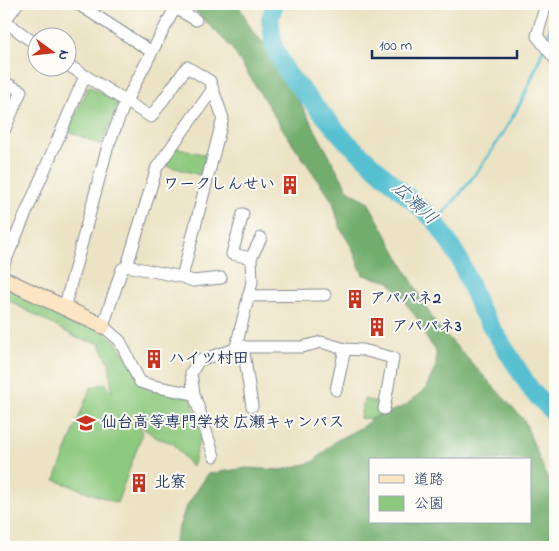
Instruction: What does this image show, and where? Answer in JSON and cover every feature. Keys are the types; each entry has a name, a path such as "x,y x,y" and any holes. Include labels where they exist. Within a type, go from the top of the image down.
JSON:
{"street":[{"path":"17,4 5,21 28,38"},
{"path":"78,4 152,52"},
{"path":"546,4 537,36 555,59"},
{"path":"64,309 107,149 125,103 174,6 196,20"},
{"path":"78,71 151,118 187,67 210,81 223,118 182,277"},
{"path":"4,264 85,76"},
{"path":"4,82 21,91 4,131"},
{"path":"103,326 122,270 127,266 157,167 213,89"},
{"path":"242,214 232,254 251,258"},
{"path":"252,406 239,346 252,282 251,258 261,238"},
{"path":"127,266 193,281 221,278"},
{"path":"4,279 103,326 120,341 140,382 194,394"},
{"path":"248,296 325,296"},
{"path":"214,456 194,394 191,373 199,360 230,351 239,346 302,347 321,342 344,349 364,350 393,358 384,409"},
{"path":"336,390 344,349"}],"green space":[{"path":"188,4 238,4 254,34 270,48 348,190 368,202 435,323 524,420 555,497 555,547 172,547 186,507 208,474 246,468 282,470 313,462 337,440 362,427 373,418 405,406 426,388 436,366 436,351 425,336 422,325 390,282 363,275 351,246 340,228 333,202 284,131 231,47"},
{"path":"89,86 119,103 101,145 68,131"},
{"path":"175,147 206,155 200,175 164,165"},
{"path":"4,287 61,315 101,329 116,342 147,388 191,398 202,432 192,467 173,443 157,438 136,423 143,432 117,503 55,480 90,388 105,383 112,392 109,363 99,343 79,339 4,298"},
{"path":"364,399 382,404 378,419 360,418"}],"waterway":[{"name":"広瀬川","path":"275,4 270,19 274,47 287,73 345,140 436,222 460,260 480,309 532,391 555,415"},
{"path":"546,42 555,9"},
{"path":"436,222 460,194 503,134 521,102 544,48"}],"place":[{"name":"ワークしんせい","path":"290,185"},
{"name":"アパパネ2","path":"355,299"},
{"name":"アパパネ3","path":"377,327"},
{"name":"ハイツ村田","path":"154,359"},
{"name":"仙台高等専門学校 広瀬キャンパス","path":"86,423"},
{"name":"北寮","path":"139,483"}]}
